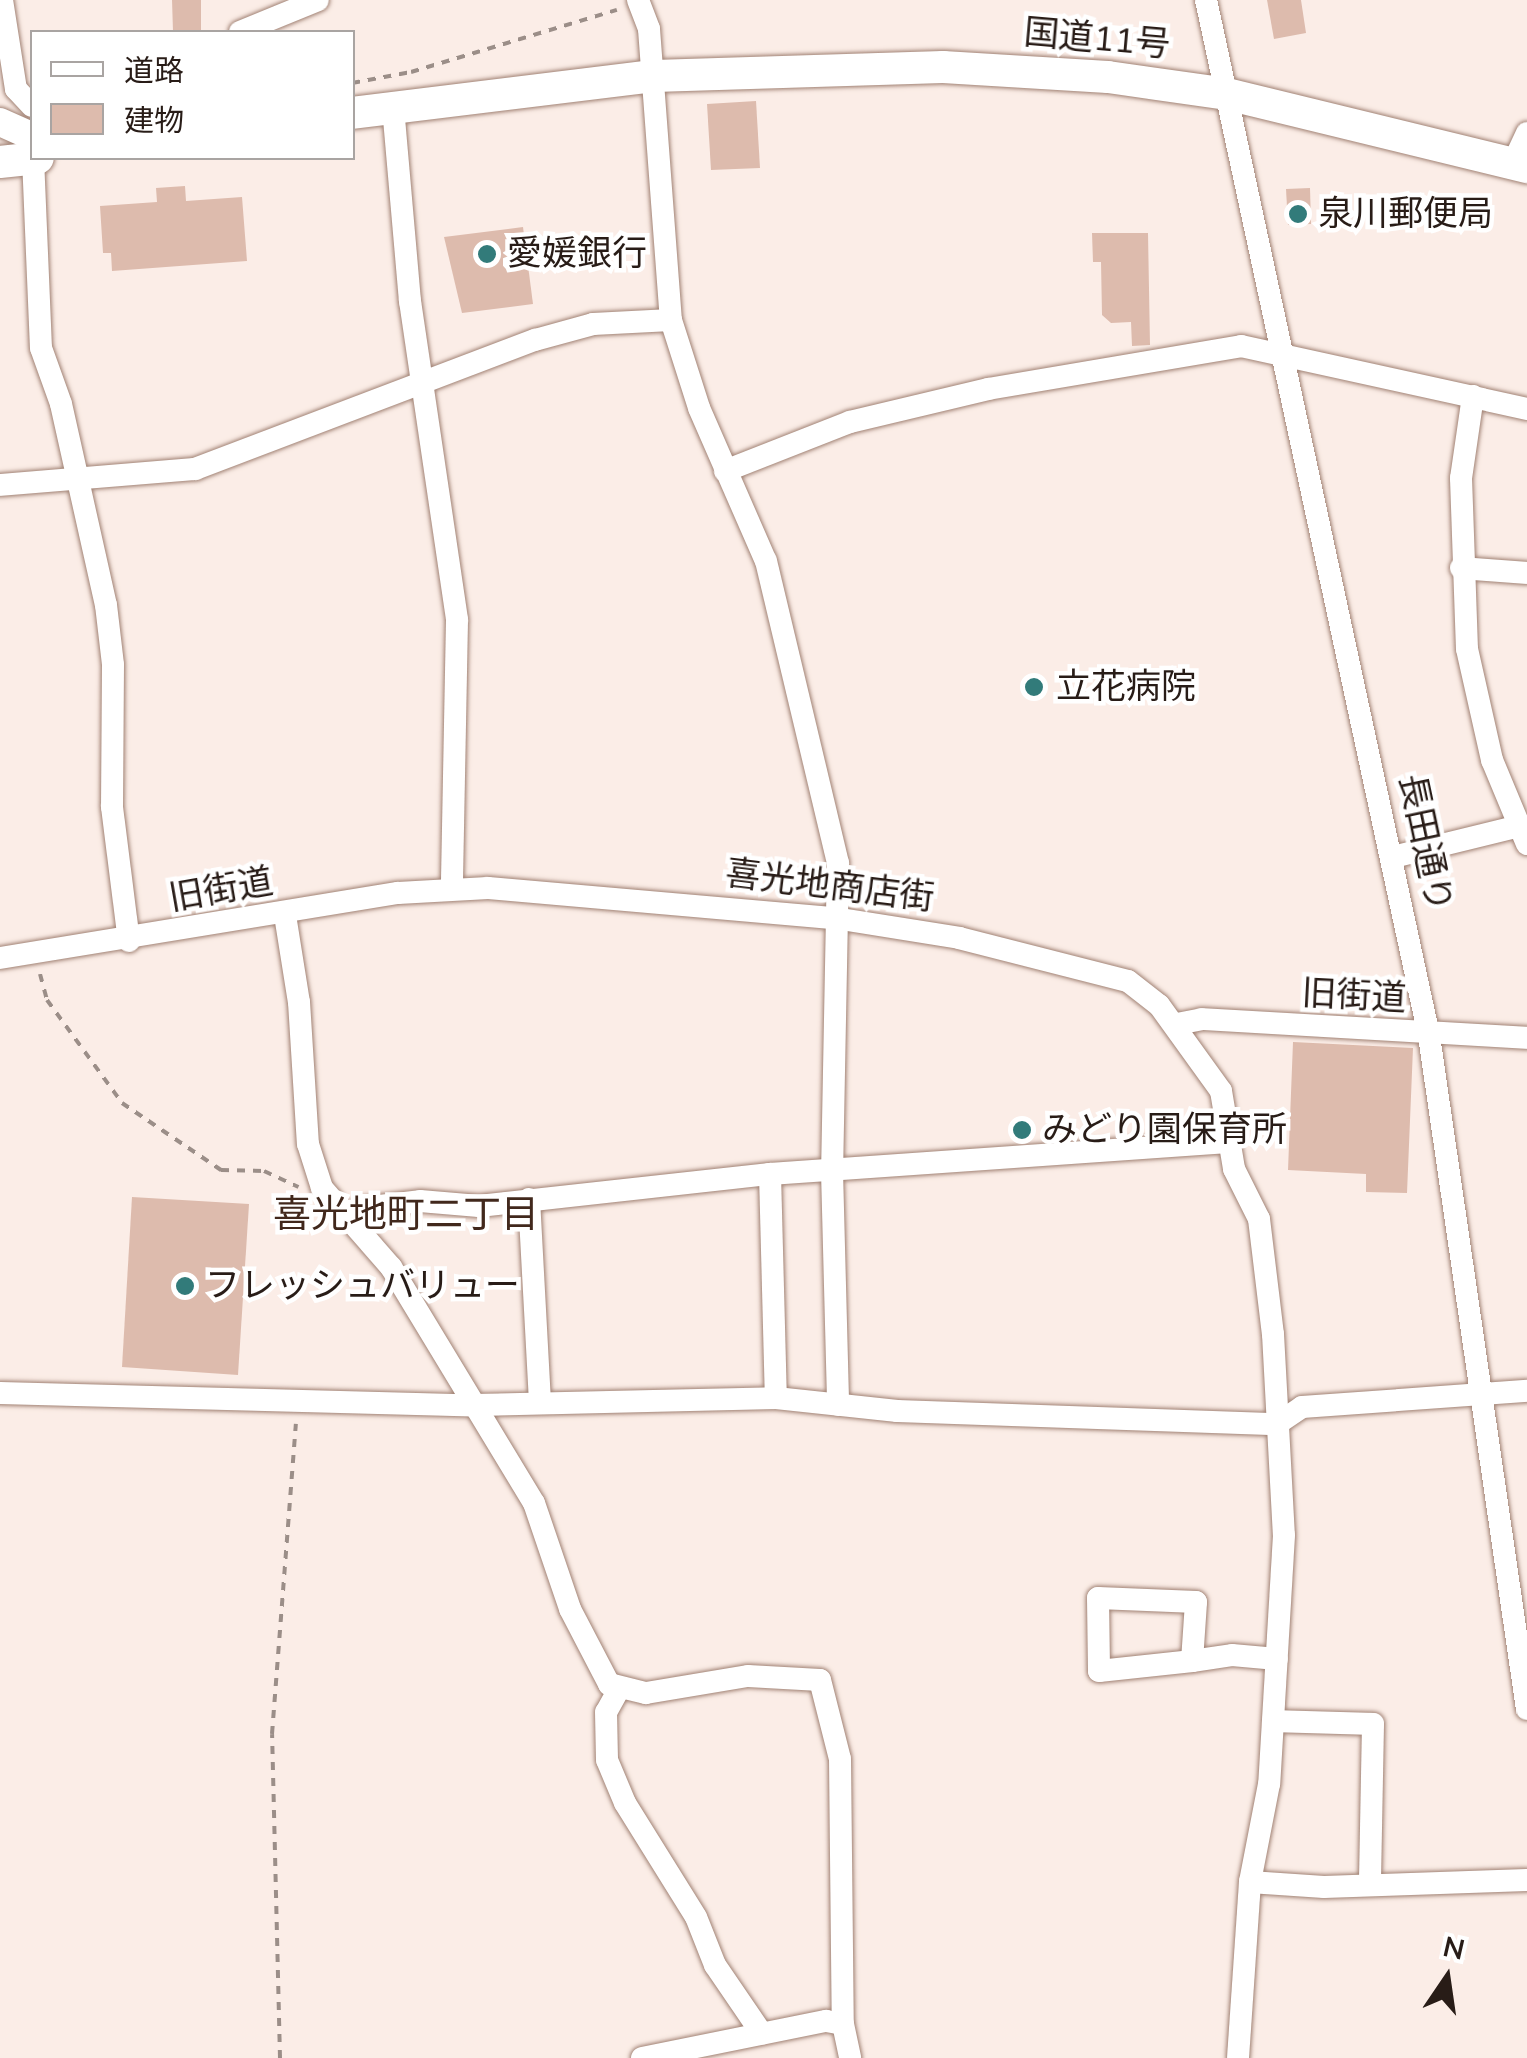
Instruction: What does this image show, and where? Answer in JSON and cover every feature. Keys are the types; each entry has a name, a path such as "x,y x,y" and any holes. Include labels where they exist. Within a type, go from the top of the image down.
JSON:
{"highway":[{"name":"国道11号","path":"355,113 654,76 943,67 1108,76 1227,94 1520,165"},
{"path":"0,162 30,159"}],"main road":[{"path":"0,122 30,135"}],"street":[{"path":"2,0 16,88 30,104"},
{"path":"245,30 318,0"},
{"name":"長田通り","path":"1206,0 1429,1036 1527,1709"},
{"path":"639,2 654,76 672,320 724,471 766,561 788,638 838,862 841,919 832,1171 838,1405"},
{"path":"393,108 423,386 457,620 452,888"},
{"path":"1520,165 1527,133"},
{"path":"36,160 41,348 61,404 113,665 112,806 129,941"},
{"path":"0,485 195,469 593,324 672,320"},
{"path":"724,471 850,422 988,389 1241,346 1527,409"},
{"path":"1393,858 1521,835 1467,649 1460,568 1461,478 1473,396"},
{"path":"1460,568 1527,573"},
{"name":"旧街道","path":"0,958 452,888"},
{"name":"喜光地商店街","path":"452,888 841,919 959,938 1128,980 1177,1024 1220,1092 1228,1142 1259,1218 1284,1536 1264,1833 1250,1882 1238,2058"},
{"path":"285,915 299,1002 308,1144 322,1188 391,1267 534,1503 570,1609 609,1684 646,1693 748,1676 820,1680 840,1758 843,2024 850,2058"},
{"name":"旧街道","path":"1177,1024 1202,1020 1429,1036 1527,1038"},
{"path":"353,1219 363,1208 420,1201 479,1206 770,1174 1228,1142"},
{"path":"770,1174 776,1398"},
{"path":"529,1199 540,1402"},
{"path":"0,1393 473,1405 776,1398 838,1405 1277,1424 1302,1408 1527,1391"},
{"path":"1192,1661 1196,1602 1098,1598 1099,1671 1192,1661 1277,1659"},
{"path":"620,1689 606,1712 607,1760 625,1804 696,1917 715,1965 762,2034"},
{"path":"1273,1722 1373,1724 1370,1883"},
{"path":"1250,1882 1527,1880"},
{"path":"642,2058 762,2034 843,2024"}],"path":[{"path":"355,82 411,72 639,2"},
{"path":"36,953 47,1000 122,1103 221,1170 248,1168 311,1191 322,1188"},
{"path":"280,2058 272,1734 298,1401"}],"building":[{"path":"172,0 201,0 201,30 173,30"},
{"path":"1267,0 1301,0 1306,33 1274,39"},
{"path":"756,101 760,168 711,170 707,104"},
{"path":"185,186 186,201 242,197 247,261 112,271 111,253 103,253 100,206 157,202 156,188"},
{"path":"1310,188 1311,224 1288,225 1286,189"},
{"name":"愛媛銀行","path":"523,227 533,304 462,313 444,237"},
{"path":"1092,233 1148,233 1150,345 1132,346 1131,322 1111,323 1102,315 1101,262 1093,262"},
{"path":"1293,1042 1413,1048 1407,1193 1366,1192 1366,1174 1288,1170"},
{"name":"フレッシュバリュー","path":"132,1197 249,1204 238,1375 122,1367"}],"place":[{"name":"泉川郵便局","path":"1298,214"},
{"name":"愛媛銀行","path":"487,254"},
{"name":"立花病院","path":"1034,687"},
{"name":"みどり園保育所","path":"1022,1130"},
{"name":"フレッシュバリュー","path":"185,1286"}],"district":[{"name":"喜光地町二丁目","path":"406,1215"}]}
